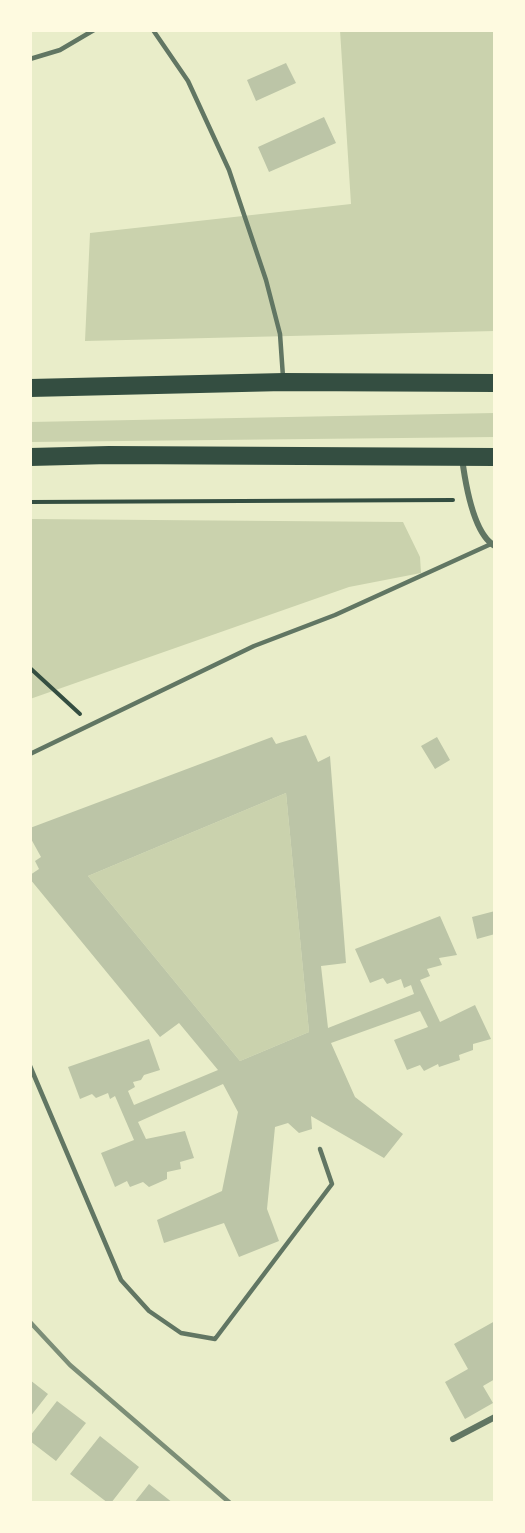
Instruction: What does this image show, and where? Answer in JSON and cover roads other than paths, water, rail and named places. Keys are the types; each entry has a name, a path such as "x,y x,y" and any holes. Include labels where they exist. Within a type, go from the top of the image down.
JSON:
{"highway":[{"path":"30,388 284,382 495,383"},
{"path":"30,457 121,455 495,457"}],"street":[{"path":"462,458 468,500 479,525 493,545"},
{"path":"453,1439 495,1417"}],"lane":[{"path":"30,59 60,50 93,30"},
{"path":"153,30 188,81 229,170 266,280 280,334 284,382"},
{"path":"30,754 254,646 335,615 493,545"},
{"path":"30,1066 121,1280 149,1311 181,1333 215,1339 332,1184 320,1149"}],"railway":[{"path":"30,1322 70,1365 230,1503"}]}
